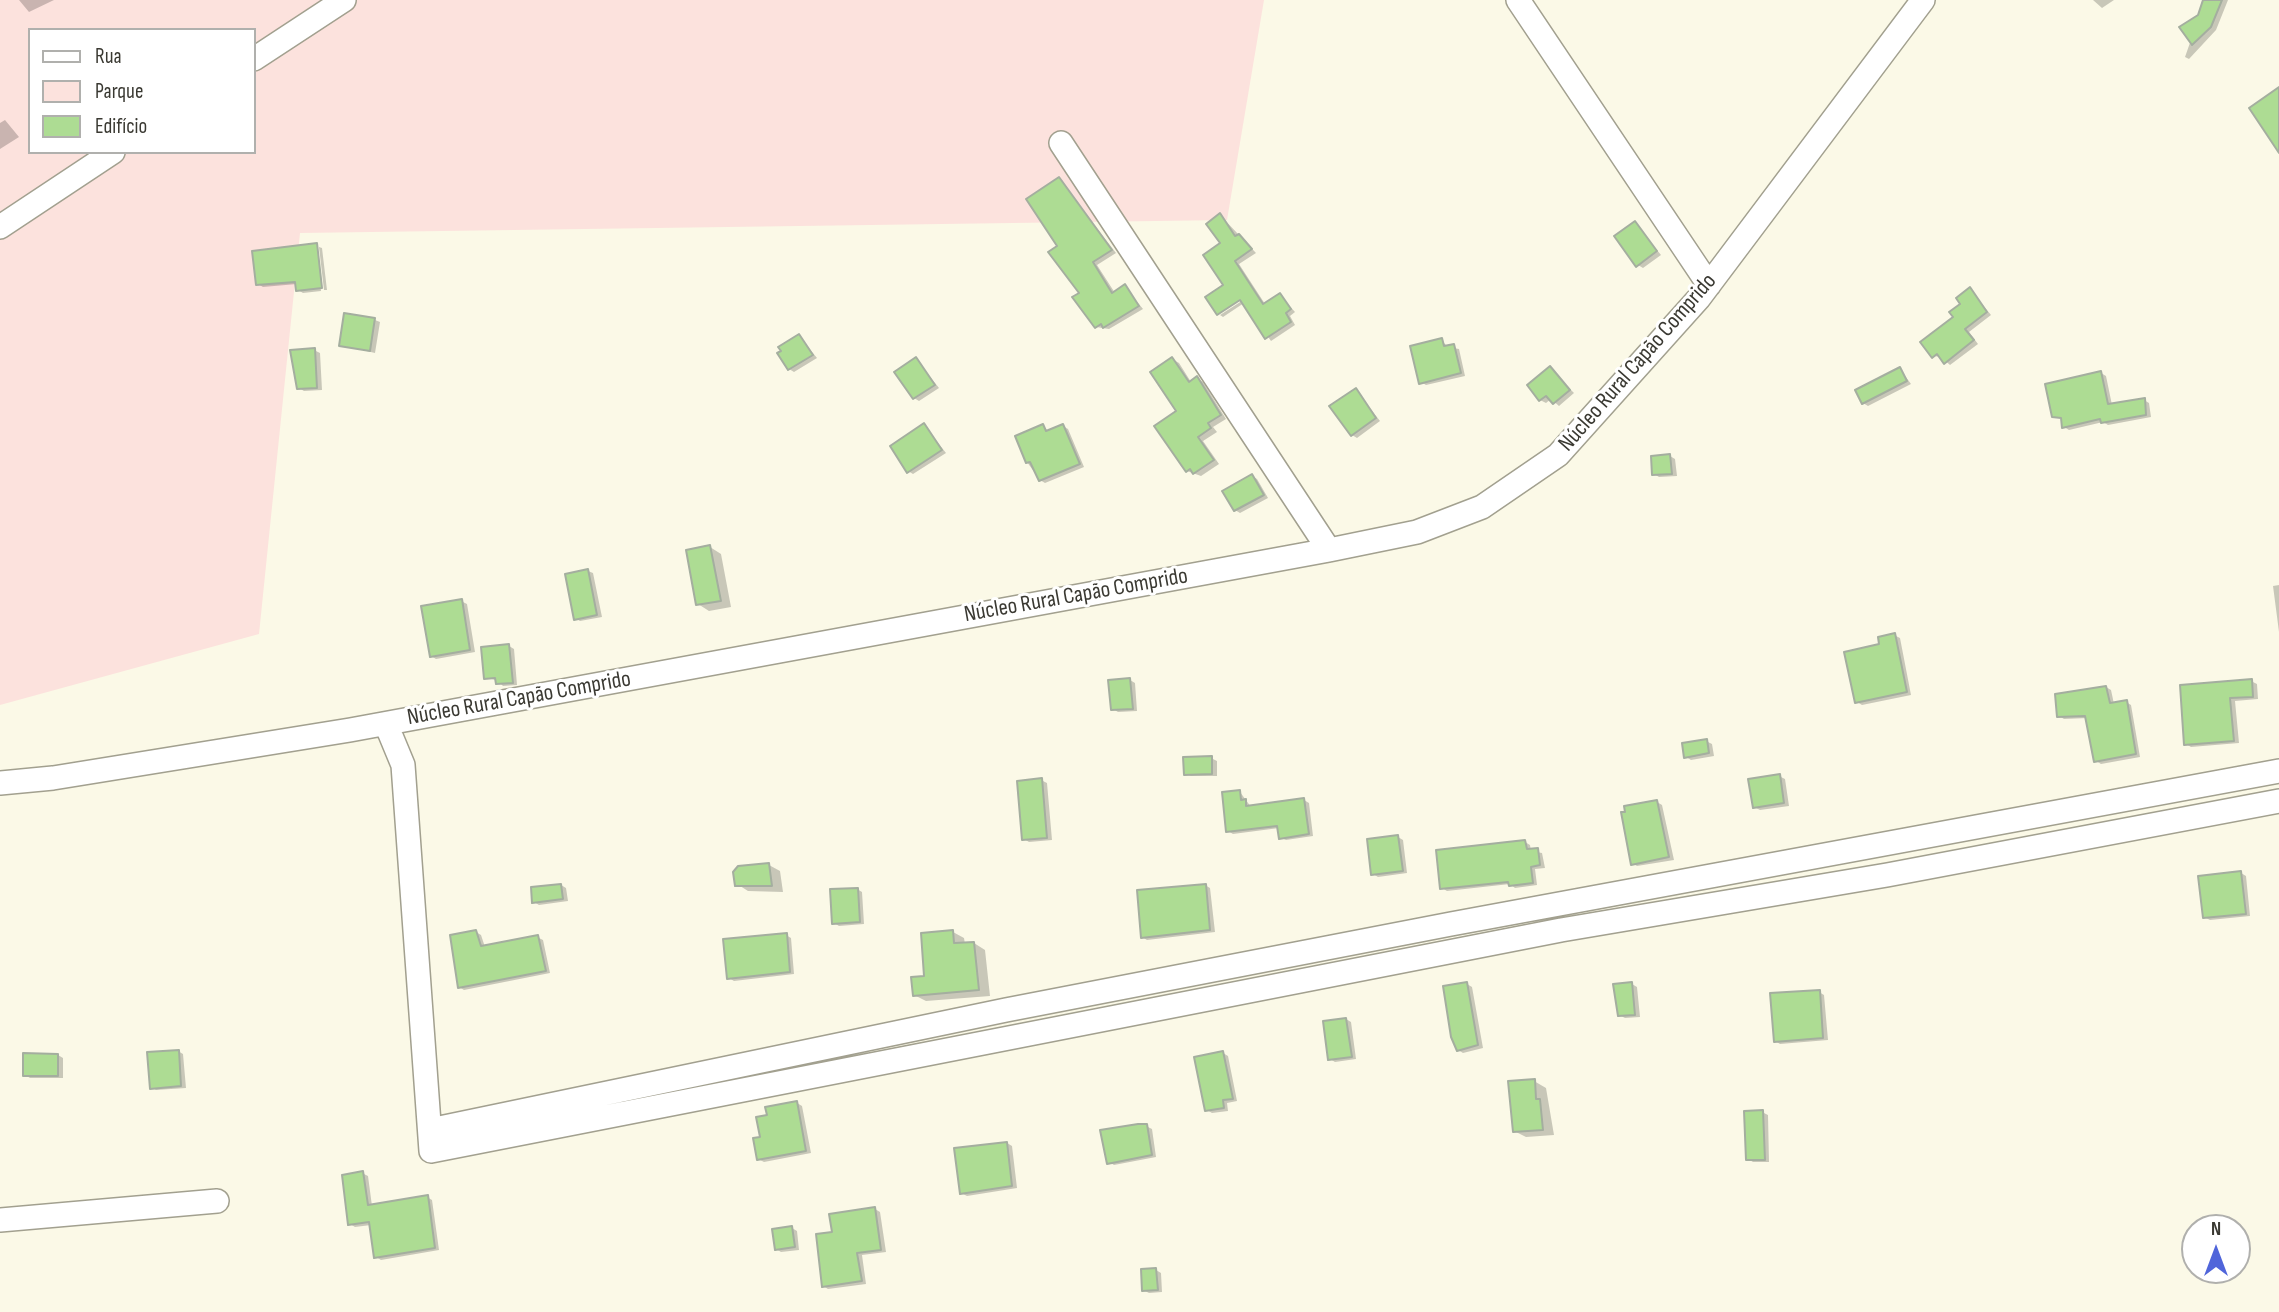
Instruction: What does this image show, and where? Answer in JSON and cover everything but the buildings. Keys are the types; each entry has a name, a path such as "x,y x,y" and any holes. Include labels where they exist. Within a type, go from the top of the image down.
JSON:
{"street":[{"path":"256,58 344,0"},
{"path":"1518,0 1709,285"},
{"name":"Núcleo Rural Capão Comprido","path":"0,783 53,778 386,724 1329,550 1417,532 1482,507 1558,455 1709,285 1923,0"},
{"path":"1061,143 1329,550"},
{"path":"0,227 110,154"},
{"path":"386,724 403,765 431,1140"},
{"path":"431,1140 1125,987 2279,771"},
{"path":"2203,786 2209,814"},
{"path":"431,1140 1132,1016 1560,930 1935,866 2279,801"},
{"path":"1929,837 1935,866"},
{"path":"1125,987 1132,1016"},
{"path":"0,1220 217,1201"}],"green space":[{"path":"0,0 1264,0 1227,220 300,233 259,634 0,705"}]}
